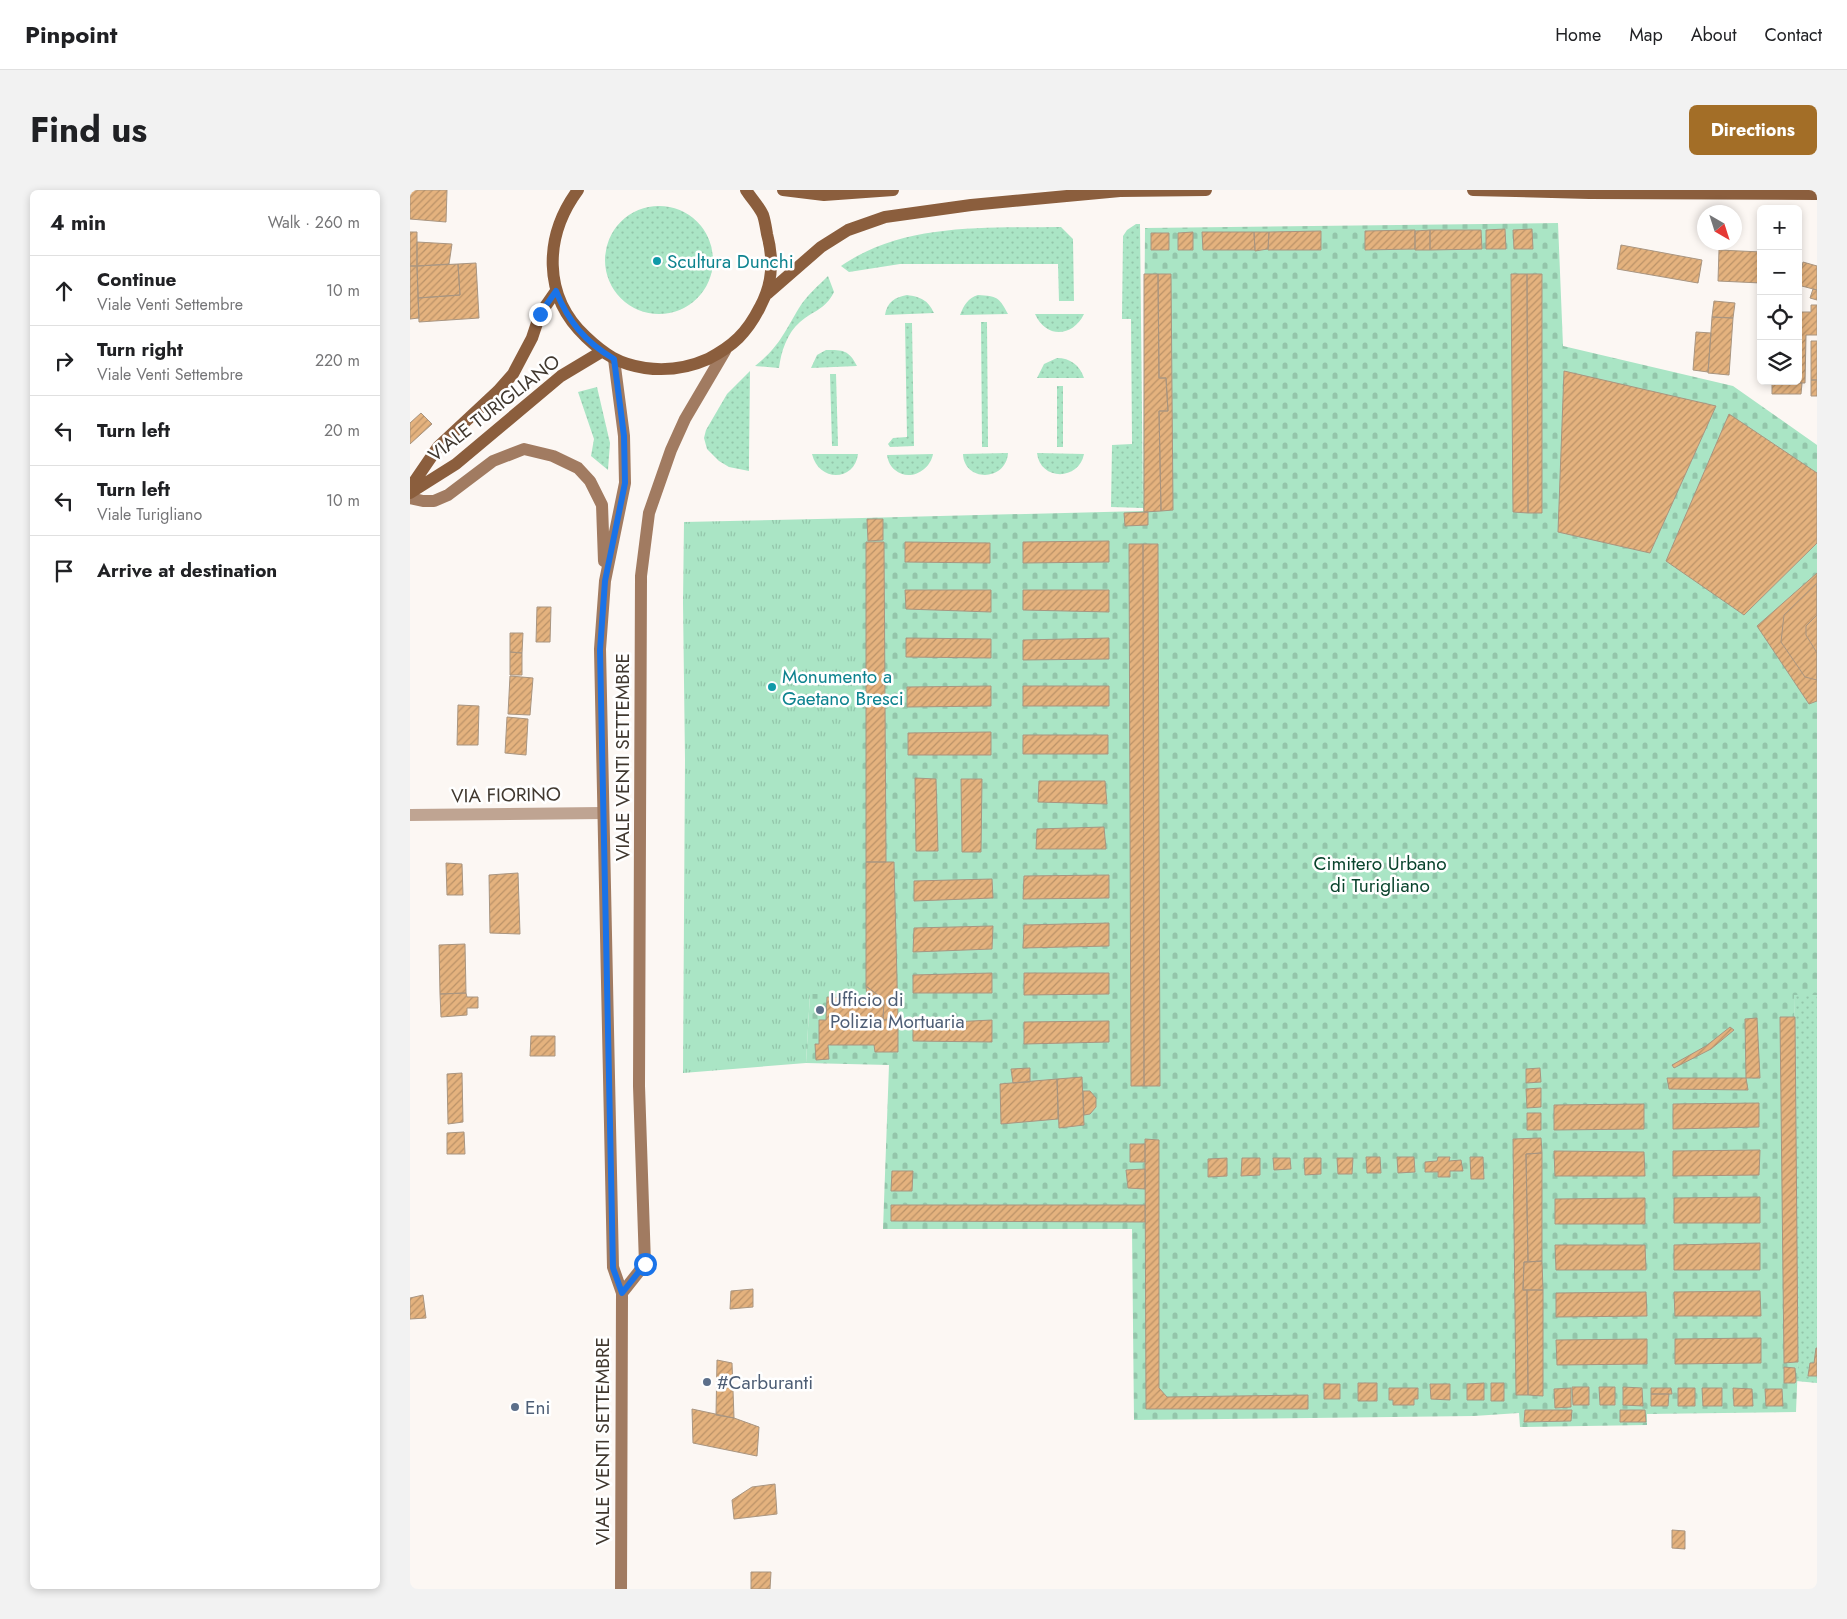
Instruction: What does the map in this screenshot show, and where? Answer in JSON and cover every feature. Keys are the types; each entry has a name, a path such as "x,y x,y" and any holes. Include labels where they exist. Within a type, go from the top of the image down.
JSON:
{"main road":[{"path":"578,190 566,206 556,232 552,261 556,291 564,310 574,326 601,352 630,365 662,370 695,365 725,351 752,324 767,294 772,273 772,252 763,215 746,190"},
{"path":"783,190 824,195 893,190"},
{"path":"767,294 821,247 848,230 885,217 971,205 1114,191 1206,190"},
{"path":"1473,190 1588,193 1817,194"},
{"name":"VIALE TURIGLIANO","path":"410,488 438,447 498,391 513,374 532,338 540,314 556,291"},
{"name":"VIALE VENTI SETTEMBRE","path":"622,1293 645,1264 639,1086 641,576 649,514 671,450 684,419 725,351"},
{"name":"VIALE TURIGLIANO","path":"410,494 456,464 561,376 601,352"},
{"name":"VIALE VENTI SETTEMBRE","path":"614,359 624,436 625,483 605,581 600,650 613,1268 622,1293 621,1589"},
{"path":"410,498 423,501 434,500 448,495 493,461 524,449 553,456 578,468 590,482 602,505 605,581"}],"street":[{"name":"VIA FIORINO","path":"410,815 603,813"}],"green space":[{"path":"659,206 680,210 697,222 709,239 713,260 709,281 697,298 680,310 659,314 638,310 621,298 609,281 605,260 609,239 621,222 638,210"},
{"name":"Cimitero Urbano di Turigliano","path":"1558,223 1563,346 1733,386 1817,445 1817,995 1794,995 1798,1362 1796,1412 1647,1414 1647,1425 1520,1427 1519,1413 1474,1416 1134,1420 1132,1229 883,1229 889,1065 806,1063 810,994 862,994 862,518 1143,511 1145,228"},
{"path":"1136,224 1140,224 1143,508 1111,507 1112,445 1132,444 1131,319 1122,319 1123,236 1127,230"},
{"path":"1061,227 1073,239 1074,301 1059,301 1058,264 900,264 849,272 841,266 866,252 892,241 947,230"},
{"path":"828,276 834,292 831,298 795,326 783,349 779,368 755,366 776,346 802,303"},
{"path":"907,295 924,300 934,313 885,315 892,301"},
{"path":"978,295 997,298 1008,314 960,315 967,302"},
{"path":"1035,314 1084,314 1073,327 1067,331 1059,332 1046,328"},
{"path":"981,322 987,322 988,447 982,447"},
{"path":"905,323 912,323 914,446 890,447 888,444 893,438 907,437"},
{"path":"826,350 845,352 857,366 811,368 817,355"},
{"path":"1057,358 1066,359 1074,363 1080,369 1084,378 1037,378 1044,364"},
{"path":"750,371 749,471 729,467 719,461 707,449 704,438 706,430 727,394"},
{"path":"830,374 836,374 838,446 832,446"},
{"path":"1057,386 1063,386 1063,447 1057,447"},
{"path":"597,387 610,443 608,470 591,456 594,439 578,392"},
{"path":"1008,453 1006,463 1000,469 985,475 977,474 970,470 965,463 963,454"},
{"path":"1037,453 1084,454 1081,463 1075,469 1068,473 1060,474 1052,473 1045,469"},
{"path":"812,454 858,454 851,469 844,474 836,475 822,470"},
{"path":"933,454 928,465 923,470 912,475 906,475 893,468 889,463 887,455"},
{"path":"862,518 862,994 810,994 806,1063 683,1073 684,522"},
{"path":"1794,995 1817,995 1817,1383 1796,1381 1798,1362"}],"building":[{"path":"410,190 447,190 446,222 410,219"},
{"path":"1505,229 1506,249 1486,249 1486,230"},
{"path":"1532,229 1533,249 1514,249 1513,230"},
{"path":"1415,230 1415,249 1365,250 1365,231"},
{"path":"1430,230 1430,250 1415,250 1415,231"},
{"path":"1430,230 1481,230 1482,249 1430,250"},
{"path":"1321,231 1321,250 1268,250 1269,232"},
{"path":"410,232 417,232 417,266 410,266"},
{"path":"1193,232 1193,250 1178,250 1178,233"},
{"path":"1202,232 1254,232 1255,250 1203,250"},
{"path":"1254,232 1269,232 1268,249 1255,251"},
{"path":"1151,233 1169,233 1169,250 1151,250"},
{"path":"417,242 452,244 449,264 417,266"},
{"path":"1621,245 1702,260 1698,283 1617,269"},
{"path":"1719,250 1757,252 1757,283 1718,281"},
{"path":"1803,262 1817,266 1817,290 1802,286"},
{"path":"476,263 479,318 419,322 418,298 460,295 458,264"},
{"path":"458,264 460,295 418,298 417,266"},
{"path":"410,266 417,266 419,318 410,319"},
{"path":"1144,274 1158,274 1159,378 1166,378 1168,411 1159,411 1161,511 1144,512"},
{"path":"1158,274 1171,274 1173,510 1161,511 1159,411 1168,411 1166,378 1159,378"},
{"path":"1511,274 1527,274 1528,513 1513,512"},
{"path":"1527,274 1542,274 1542,513 1528,513"},
{"path":"1813,289 1817,290 1817,300 1810,298"},
{"path":"1714,301 1735,303 1733,318 1712,317"},
{"path":"1811,305 1817,305 1817,335 1806,335 1805,383 1802,383 1802,312 1811,312"},
{"path":"1712,317 1733,318 1729,375 1708,373"},
{"path":"1696,332 1711,333 1708,372 1693,370"},
{"path":"1811,341 1817,341 1817,380 1811,380"},
{"path":"1564,371 1716,406 1650,553 1558,532"},
{"path":"1811,380 1817,380 1817,396 1811,396"},
{"path":"1772,385 1802,385 1801,394 1772,394"},
{"path":"421,413 432,424 410,444 410,423"},
{"path":"1729,414 1817,473 1817,543 1744,615 1666,561"},
{"path":"1148,512 1148,525 1125,526 1124,513"},
{"path":"867,519 883,519 883,540 868,541"},
{"path":"1109,541 1109,562 1023,563 1023,542"},
{"path":"866,542 884,542 886,862 866,862"},
{"path":"905,542 990,543 990,563 905,562"},
{"path":"1129,544 1143,544 1144,1086 1131,1086"},
{"path":"1143,544 1158,544 1160,1086 1144,1086"},
{"path":"1817,573 1817,701 1809,704 1757,626"},
{"path":"1817,583 1817,615 1806,626 1806,635 1817,653 1817,680 1805,677 1781,642 1784,615"},
{"path":"905,590 991,590 991,612 906,609"},
{"path":"1023,590 1109,590 1109,612 1023,610"},
{"path":"537,607 551,607 550,642 536,642"},
{"path":"510,633 523,633 522,653 510,652"},
{"path":"906,638 991,639 991,658 906,657"},
{"path":"1109,638 1109,659 1023,660 1023,640"},
{"path":"510,652 522,653 522,675 510,675"},
{"path":"510,676 533,678 530,715 508,714"},
{"path":"991,686 991,706 907,707 907,687"},
{"path":"1023,686 1109,686 1109,706 1023,706"},
{"path":"458,705 479,706 478,745 457,745"},
{"path":"507,717 528,719 526,755 505,753"},
{"path":"991,732 991,755 908,755 908,733"},
{"path":"1023,735 1108,735 1108,754 1023,754"},
{"path":"915,778 936,779 938,851 916,851"},
{"path":"961,779 982,779 981,852 962,852"},
{"path":"1039,781 1105,781 1107,804 1038,802"},
{"path":"1104,827 1106,849 1036,849 1037,829"},
{"path":"866,862 894,862 898,1019 883,1020 884,1000 866,986"},
{"path":"446,863 462,864 463,895 447,895"},
{"path":"518,873 520,934 490,933 489,875"},
{"path":"1109,875 1109,898 1023,899 1024,876"},
{"path":"992,879 993,898 914,901 914,881"},
{"path":"1109,923 1109,946 1023,948 1024,925"},
{"path":"993,926 992,949 913,952 914,928"},
{"path":"465,944 466,993 440,994 439,945"},
{"path":"992,973 992,993 913,993 913,975"},
{"path":"1024,973 1109,973 1109,994 1024,995"},
{"path":"866,986 884,1000 883,1020 898,1019 898,1052 875,1052 874,1045 828,1045 829,1059 816,1060 815,1044 819,1044 819,1020 826,1020 827,997 867,999"},
{"path":"466,993 467,997 478,997 478,1008 467,1008 467,1015 441,1017 440,994"},
{"path":"1780,1017 1795,1017 1798,1362 1784,1363"},
{"path":"1757,1018 1760,1078 1746,1078 1745,1019"},
{"path":"992,1020 992,1042 913,1041 913,1024"},
{"path":"1109,1021 1109,1042 1024,1044 1024,1022"},
{"path":"1730,1027 1734,1030 1711,1049 1674,1068 1672,1065 1706,1046"},
{"path":"531,1036 555,1036 555,1056 530,1056"},
{"path":"1030,1068 1030,1082 1013,1083 1011,1069"},
{"path":"1540,1068 1541,1082 1526,1083 1526,1069"},
{"path":"462,1073 463,1122 448,1124 447,1074"},
{"path":"1082,1077 1084,1125 1059,1128 1057,1079"},
{"path":"1667,1078 1746,1078 1748,1090 1669,1089"},
{"path":"1057,1079 1058,1119 1001,1124 1000,1084"},
{"path":"1541,1088 1541,1107 1527,1108 1526,1089"},
{"path":"1083,1091 1090,1091 1096,1098 1096,1107 1090,1114 1084,1115"},
{"path":"1759,1103 1759,1127 1673,1129 1673,1104"},
{"path":"1644,1104 1644,1129 1554,1130 1554,1105"},
{"path":"1527,1113 1541,1113 1541,1130 1527,1130"},
{"path":"464,1132 465,1154 447,1154 447,1133"},
{"path":"1541,1138 1542,1153 1526,1154 1528,1262 1524,1262 1523,1290 1527,1290 1528,1395 1516,1395 1513,1139"},
{"path":"1145,1139 1159,1140 1159,1388 1167,1397 1308,1395 1308,1409 1146,1409"},
{"path":"1130,1144 1145,1144 1145,1162 1130,1162"},
{"path":"1760,1150 1759,1175 1673,1176 1673,1151"},
{"path":"1554,1151 1644,1152 1645,1176 1555,1176"},
{"path":"1542,1153 1542,1261 1528,1262 1526,1154"},
{"path":"1366,1157 1380,1157 1381,1173 1367,1173"},
{"path":"1397,1157 1414,1157 1415,1172 1398,1173"},
{"path":"1438,1157 1450,1157 1449,1161 1461,1160 1463,1171 1450,1171 1450,1177 1438,1177 1438,1172 1425,1172 1425,1162 1437,1161"},
{"path":"1470,1157 1483,1157 1484,1179 1471,1179"},
{"path":"1227,1158 1227,1176 1208,1177 1208,1159"},
{"path":"1242,1158 1260,1158 1260,1175 1241,1176"},
{"path":"1273,1158 1290,1158 1291,1169 1274,1170"},
{"path":"1304,1158 1321,1158 1321,1174 1305,1175"},
{"path":"1337,1158 1353,1158 1352,1174 1338,1174"},
{"path":"1145,1169 1145,1189 1128,1188 1126,1170"},
{"path":"892,1171 913,1171 912,1191 891,1191"},
{"path":"1760,1197 1760,1223 1674,1223 1674,1198"},
{"path":"1645,1198 1645,1224 1555,1224 1555,1199"},
{"path":"891,1205 1145,1205 1145,1222 891,1221"},
{"path":"1760,1243 1760,1270 1674,1270 1674,1245"},
{"path":"1555,1245 1645,1245 1646,1270 1556,1270"},
{"path":"1542,1261 1543,1290 1523,1290 1524,1262"},
{"path":"753,1289 753,1307 730,1309 731,1291"},
{"path":"1527,1290 1543,1290 1543,1396 1528,1395"},
{"path":"1760,1291 1761,1316 1675,1316 1674,1292"},
{"path":"1646,1292 1647,1316 1556,1317 1556,1293"},
{"path":"423,1295 426,1318 410,1319 410,1298"},
{"path":"1761,1338 1761,1363 1675,1364 1675,1339"},
{"path":"1647,1339 1647,1364 1557,1365 1556,1340"},
{"path":"1816,1348 1817,1376 1808,1376 1810,1363 1814,1363"},
{"path":"717,1360 732,1363 734,1418 716,1415"},
{"path":"1784,1367 1795,1368 1795,1383 1784,1383"},
{"path":"1358,1383 1377,1383 1377,1401 1358,1401"},
{"path":"1484,1383 1484,1400 1467,1400 1467,1384"},
{"path":"1491,1383 1504,1383 1504,1401 1491,1401"},
{"path":"1324,1384 1340,1384 1340,1399 1324,1399"},
{"path":"1430,1384 1450,1384 1450,1400 1431,1399"},
{"path":"1572,1387 1589,1387 1589,1405 1573,1405"},
{"path":"1599,1387 1615,1387 1615,1405 1600,1405"},
{"path":"1623,1387 1642,1388 1643,1406 1623,1405"},
{"path":"1389,1388 1418,1388 1418,1399 1414,1399 1414,1405 1393,1405 1393,1400 1389,1400"},
{"path":"1571,1388 1571,1407 1555,1408 1554,1389"},
{"path":"1651,1388 1671,1388 1672,1394 1651,1394"},
{"path":"1678,1388 1695,1388 1695,1406 1678,1406"},
{"path":"1702,1388 1722,1388 1722,1406 1703,1406"},
{"path":"1733,1388 1752,1389 1753,1406 1734,1406"},
{"path":"1765,1389 1782,1389 1783,1406 1766,1406"},
{"path":"1651,1394 1669,1394 1668,1406 1651,1406"},
{"path":"692,1409 734,1418 759,1427 757,1456 693,1443"},
{"path":"1525,1410 1572,1410 1571,1421 1524,1422"},
{"path":"1620,1410 1645,1410 1646,1422 1620,1422"},
{"path":"775,1484 777,1514 734,1519 732,1500 752,1487"},
{"path":"1672,1530 1685,1531 1685,1549 1672,1548"},
{"path":"751,1572 771,1572 770,1589 751,1589"}],"place":[{"name":"Scultura Dunchi","path":"657,261"},
{"name":"Monumento a Gaetano Bresci","path":"772,687"},
{"name":"Ufficio di Polizia Mortuaria","path":"820,1010"},
{"name":"#Carburanti","path":"707,1382"},
{"name":"Eni","path":"515,1407"}],"route":[{"path":"540,314 556,291 564,310 574,326 601,352 614,359 624,436 625,483 605,581 600,650 613,1268 622,1293 645,1264"}]}
